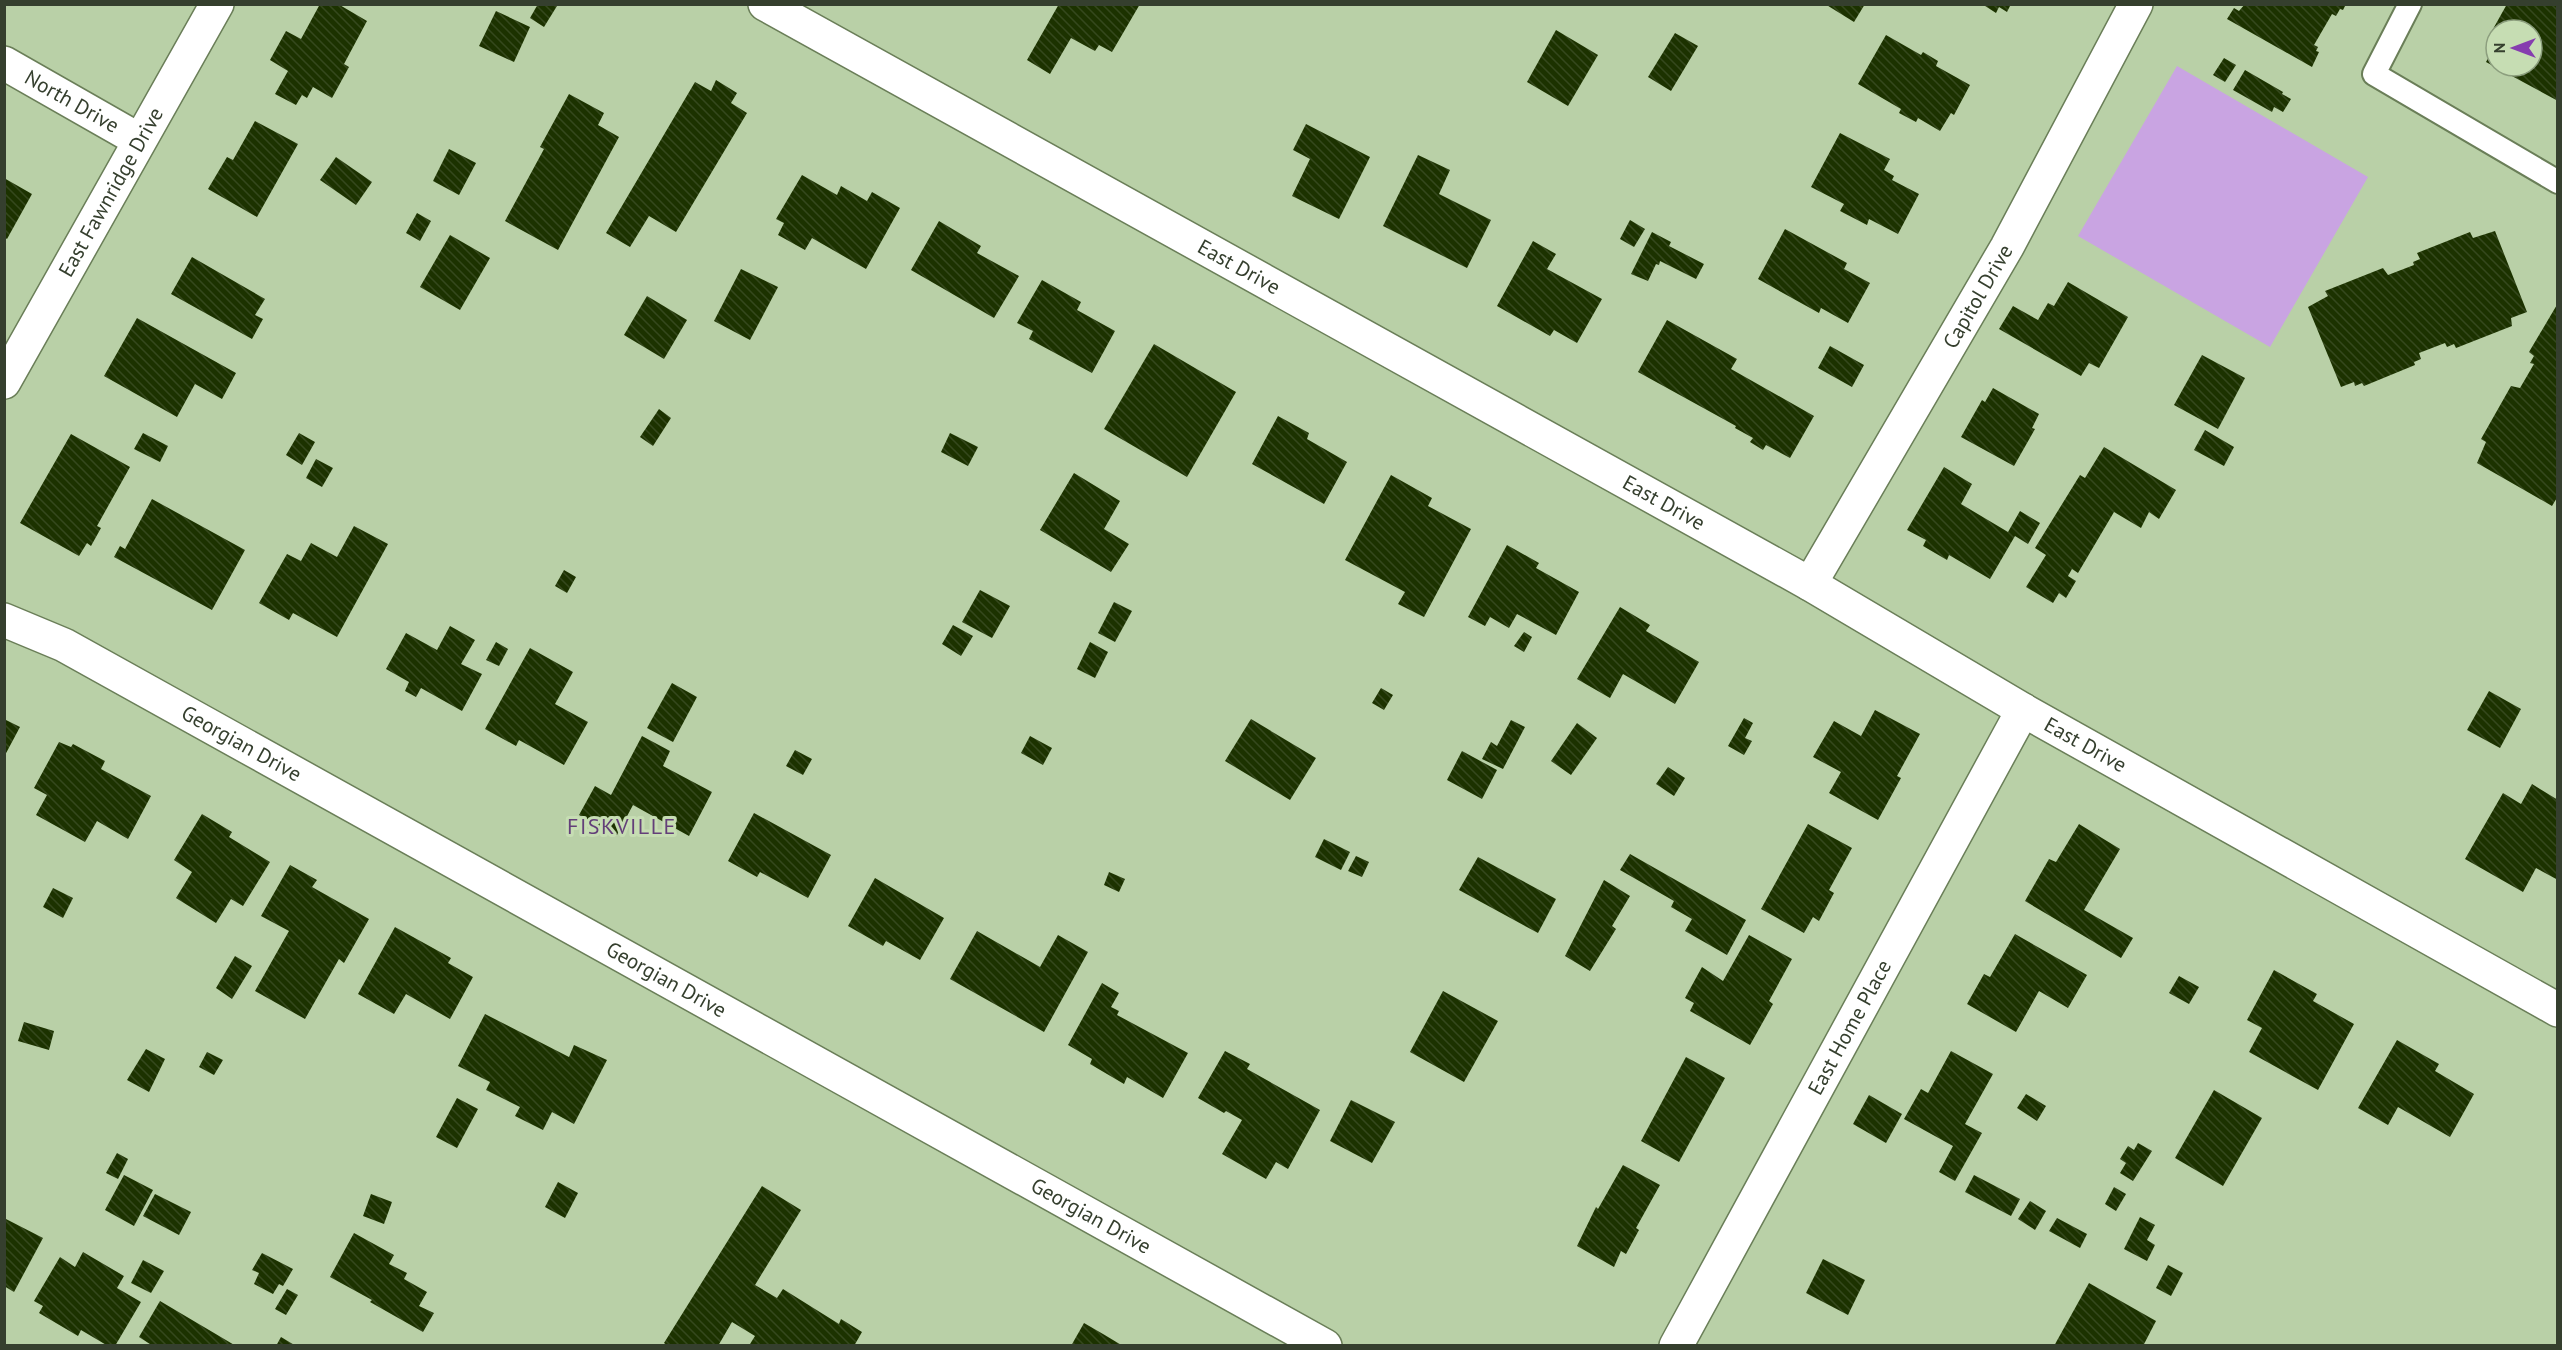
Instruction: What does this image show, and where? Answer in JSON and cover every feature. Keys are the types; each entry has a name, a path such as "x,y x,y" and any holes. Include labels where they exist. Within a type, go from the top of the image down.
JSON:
{"street":[{"name":"East Fawnridge Drive","path":"4,381 217,4"},
{"name":"East Drive","path":"765,4 1810,584 2023,710 2558,1010"},
{"name":"Capitol Drive","path":"1810,584 2007,247 2136,4"},
{"name":"North Drive","path":"4,63 139,140"},
{"name":"Georgian Drive","path":"4,620 64,645 1325,1346"},
{"name":"East Home Place","path":"1676,1346 2023,710"}],"lane":[{"path":"2410,4 2374,74 2558,182"}],"shaded area":[{"path":"2177,66 2368,177 2270,347 2078,236"}],"building":[{"path":"320,4 338,4 367,21 344,64 349,67 332,98 313,87 307,98 302,95 296,105 275,94 288,71 270,60 286,31 301,39"},
{"path":"538,4 557,6 544,27 530,18"},
{"path":"1059,4 1140,4 1112,52 1099,45 1095,51 1071,38 1050,74 1027,60"},
{"path":"1825,4 1865,4 1854,22"},
{"path":"1982,4 2011,4 2007,12 1999,7 1996,13"},
{"path":"2245,4 2346,4 2336,16 2332,14 2314,45 2318,47 2316,51 2319,52 2312,67 2227,19 2234,8 2239,11"},
{"path":"2507,4 2558,4 2558,101 2516,78 2544,78 2544,18 2499,18"},
{"path":"496,11 530,27 514,62 479,46"},
{"path":"1556,30 1598,55 1568,106 1527,82"},
{"path":"1675,33 1698,46 1671,91 1648,77"},
{"path":"1886,35 1921,55 1923,52 1938,61 1936,66 1970,85 1954,115 1951,113 1940,131 1918,118 1916,122 1899,113 1901,109 1858,84"},
{"path":"2224,58 2236,65 2225,82 2213,75"},
{"path":"2245,70 2291,99 2283,112 2274,107 2272,112 2233,90"},
{"path":"716,80 737,93 731,103 747,113 676,232 649,216 630,247 606,233 695,82 711,91"},
{"path":"569,94 604,113 598,125 619,137 558,250 505,221 544,149 540,147"},
{"path":"255,121 298,144 257,217 208,189 227,157 233,160"},
{"path":"1306,124 1370,157 1339,219 1292,196 1310,159 1293,150"},
{"path":"1840,133 1890,159 1884,170 1894,176 1892,180 1919,194 1898,234 1869,219 1867,225 1840,211 1844,204 1811,187"},
{"path":"449,149 476,163 459,195 433,181"},
{"path":"1418,155 1450,170 1439,194 1491,220 1467,268 1383,226"},
{"path":"336,157 372,182 356,205 320,180"},
{"path":"802,175 837,195 841,186 867,201 872,192 900,208 866,269 812,238 805,250 778,235 784,223 776,219"},
{"path":"4,178 32,194 7,239 4,237"},
{"path":"417,213 431,221 420,241 406,233"},
{"path":"1630,220 1645,229 1634,247 1620,239"},
{"path":"939,221 981,246 977,253 1019,276 994,318 911,270"},
{"path":"1785,229 1847,263 1844,269 1870,283 1848,323 1821,308 1819,313 1758,279"},
{"path":"2495,231 2527,312 2511,318 2512,326 2456,348 2454,344 2447,347 2445,343 2419,353 2421,359 2414,362 2415,365 2364,386 2362,383 2355,386 2354,382 2341,387 2308,307 2328,296 2325,291 2383,268 2388,275 2414,265 2413,262 2420,259 2417,253 2470,232 2473,238"},
{"path":"1652,232 1671,242 1669,246 1704,264 1696,279 1660,261 1659,265 1656,264 1648,281 1631,274"},
{"path":"450,235 490,258 460,310 420,287"},
{"path":"1533,241 1556,254 1547,269 1602,299 1577,343 1554,330 1550,336 1497,306"},
{"path":"192,257 265,299 255,315 263,319 252,339 171,294"},
{"path":"741,269 778,287 750,340 714,321"},
{"path":"1042,280 1081,302 1077,310 1115,331 1092,373 1029,339 1033,331 1017,323"},
{"path":"2068,282 2128,317 2099,368 2089,363 2081,376 1999,329 2013,306 2038,320 2048,303 2054,306"},
{"path":"647,296 687,320 664,359 624,335"},
{"path":"2558,303 2558,496 2552,506 2477,463 2486,442 2481,439 2511,386 2520,388 2534,364 2530,363 2534,356 2529,352"},
{"path":"137,318 236,373 222,399 195,384 177,417 104,376"},
{"path":"1667,320 1737,359 1731,369 1814,416 1790,458 1766,445 1763,450 1750,442 1753,438 1735,428 1736,426 1638,372"},
{"path":"1154,344 1236,392 1187,477 1104,429"},
{"path":"1830,346 1864,365 1852,387 1818,368"},
{"path":"2202,355 2245,378 2218,429 2174,405"},
{"path":"1993,388 2039,414 2032,428 2035,429 2014,466 1961,437 1982,400 1985,402"},
{"path":"659,409 671,418 653,446 640,437"},
{"path":"1278,416 1309,433 1307,439 1347,462 1324,504 1252,464"},
{"path":"2205,430 2234,447 2224,466 2194,450"},
{"path":"143,433 168,446 160,462 134,449"},
{"path":"299,433 315,442 302,465 286,455"},
{"path":"950,433 978,447 968,466 941,452"},
{"path":"71,434 130,467 97,526 101,528 91,546 87,543 79,556 20,523"},
{"path":"2104,447 2176,490 2159,519 2149,512 2141,528 2114,512 2078,573 2072,569 2068,576 2076,581 2066,598 2059,593 2053,603 2026,587 2046,555 2035,548 2080,475 2085,478"},
{"path":"316,459 333,468 322,487 306,478"},
{"path":"1944,467 1972,484 1961,504 2008,532 2020,511 2040,523 2028,544 2015,536 1990,579 1949,555 1947,560 1923,546 1926,540 1907,530"},
{"path":"1074,473 1120,501 1104,529 1129,544 1111,572 1040,530"},
{"path":"1391,475 1432,498 1428,506 1471,529 1424,617 1398,604 1405,592 1345,560"},
{"path":"152,499 245,550 212,610 114,557 120,546 125,549"},
{"path":"354,526 388,544 337,637 293,613 289,620 259,603 287,554 301,561 311,543 337,557"},
{"path":"1507,545 1539,563 1536,568 1579,592 1556,635 1517,614 1509,628 1490,617 1485,626 1468,617"},
{"path":"564,570 576,577 567,593 555,586"},
{"path":"980,590 1010,606 992,638 962,622"},
{"path":"1114,602 1132,611 1115,642 1098,633"},
{"path":"1620,607 1650,625 1646,631 1699,662 1675,704 1623,674 1610,698 1577,679"},
{"path":"953,625 973,636 961,656 942,644"},
{"path":"450,626 475,640 461,664 482,674 462,711 421,688 416,697 405,691 409,682 386,669 406,633 437,650"},
{"path":"1524,632 1532,637 1524,652 1514,646"},
{"path":"496,642 508,649 499,666 486,660"},
{"path":"1090,642 1108,652 1095,678 1077,669"},
{"path":"530,648 573,672 555,704 588,722 564,765 519,740 516,746 485,729"},
{"path":"672,683 697,697 673,742 647,728"},
{"path":"1381,688 1393,695 1384,710 1372,703"},
{"path":"2489,691 2521,709 2500,748 2467,730"},
{"path":"1875,710 1920,734 1897,776 1901,778 1878,820 1829,793 1841,772 1813,757 1834,721 1861,736"},
{"path":"1744,718 1753,723 1745,738 1752,741 1744,755 1728,746"},
{"path":"4,719 20,727 4,757"},
{"path":"1251,719 1316,758 1290,800 1225,761"},
{"path":"1511,720 1525,727 1503,769 1482,759 1491,742 1497,746"},
{"path":"1577,723 1597,738 1571,775 1551,761"},
{"path":"642,736 670,751 663,766 712,792 689,836 633,805 617,835 579,815 595,786 611,795"},
{"path":"1030,736 1052,748 1043,765 1021,753"},
{"path":"59,742 71,747 73,744 105,761 101,769 151,796 128,839 97,821 85,842 36,815 47,795 34,788"},
{"path":"795,750 812,759 803,775 786,766"},
{"path":"1462,751 1497,770 1482,799 1447,780"},
{"path":"1668,767 1685,778 1674,796 1656,784"},
{"path":"2532,784 2558,800 2558,880 2536,868 2523,892 2465,859 2503,793 2521,804"},
{"path":"754,813 831,855 808,898 760,872 757,877 728,861"},
{"path":"202,814 232,832 229,837 270,862 243,906 231,899 216,923 176,898 192,872 174,860"},
{"path":"1808,824 1852,848 1829,890 1834,893 1819,921 1813,917 1804,933 1761,909"},
{"path":"2079,824 2120,849 2084,910 2133,938 2121,958 2025,901 2049,859 2056,862"},
{"path":"1324,839 1350,852 1341,870 1315,857"},
{"path":"1630,854 1746,920 1727,955 1685,931 1692,919 1671,907 1674,901 1620,870"},
{"path":"1356,856 1369,862 1362,877 1348,871"},
{"path":"1478,857 1556,899 1538,933 1459,890"},
{"path":"290,865 317,880 312,887 369,919 344,963 339,959 305,1019 255,991 289,931 261,916"},
{"path":"1109,872 1125,879 1119,892 1104,885"},
{"path":"875,878 944,918 920,960 886,941 883,946 848,926"},
{"path":"1604,880 1630,896 1612,926 1616,929 1590,971 1565,956"},
{"path":"53,888 73,898 63,918 43,907"},
{"path":"395,927 451,958 448,963 473,977 450,1019 406,994 394,1014 358,994"},
{"path":"977,931 1040,967 1058,935 1088,952 1044,1032 950,979"},
{"path":"2015,934 2087,975 2068,1008 2039,991 2016,1032 1967,1004 1984,974 1990,977"},
{"path":"1749,935 1792,959 1769,1001 1773,1004 1750,1045 1690,1011 1694,1003 1685,998 1702,967 1723,981"},
{"path":"235,956 252,966 232,999 216,988"},
{"path":"2274,970 2317,994 2313,1001 2354,1024 2318,1090 2249,1052 2262,1028 2247,1020"},
{"path":"2179,976 2199,987 2189,1004 2169,993"},
{"path":"1102,983 1119,993 1111,1007 1119,1011 1117,1015 1188,1053 1163,1098 1127,1077 1124,1084 1090,1064 1092,1059 1068,1045"},
{"path":"1443,991 1498,1021 1464,1082 1410,1052"},
{"path":"485,1014 569,1057 574,1045 607,1060 574,1124 552,1112 543,1130 515,1116 520,1107 486,1090 490,1082 458,1066"},
{"path":"24,1022 54,1031 49,1050 18,1041"},
{"path":"2397,1040 2439,1064 2435,1071 2474,1094 2450,1137 2398,1107 2388,1125 2358,1108"},
{"path":"146,1049 165,1059 149,1092 127,1080"},
{"path":"1225,1051 1250,1064 1247,1069 1320,1110 1288,1169 1276,1162 1266,1179 1222,1154 1242,1120 1198,1098"},
{"path":"1951,1051 1993,1074 1965,1124 1982,1133 1955,1181 1939,1172 1953,1146 1904,1119 1921,1089 1928,1093"},
{"path":"207,1052 223,1060 214,1075 199,1067"},
{"path":"1686,1057 1725,1078 1679,1162 1641,1141"},
{"path":"2214,1090 2262,1118 2223,1186 2175,1158"},
{"path":"2026,1094 2046,1106 2037,1121 2017,1108"},
{"path":"1869,1095 1902,1114 1886,1143 1853,1124"},
{"path":"457,1098 478,1109 457,1148 436,1137"},
{"path":"1351,1100 1395,1122 1372,1163 1330,1141"},
{"path":"2138,1143 2152,1151 2133,1181 2120,1173 2126,1163 2120,1159 2128,1146 2134,1150"},
{"path":"117,1153 128,1159 118,1179 106,1173"},
{"path":"1623,1165 1660,1185 1636,1228 1639,1230 1626,1254 1621,1251 1614,1267 1577,1246 1596,1207 1598,1209"},
{"path":"124,1175 153,1190 134,1226 105,1210"},
{"path":"1974,1175 2020,1199 2011,1216 1965,1192"},
{"path":"558,1182 578,1193 565,1218 545,1207"},
{"path":"762,1186 801,1210 755,1285 777,1298 783,1289 839,1324 841,1319 862,1332 854,1346 752,1346 750,1344 755,1336 732,1322 718,1346 668,1346 664,1343"},
{"path":"2114,1187 2126,1194 2116,1211 2105,1204"},
{"path":"155,1194 191,1212 179,1235 143,1216"},
{"path":"371,1194 392,1202 384,1224 363,1216"},
{"path":"2030,1201 2046,1211 2035,1230 2018,1219"},
{"path":"2140,1217 2155,1225 2147,1240 2155,1245 2147,1261 2124,1249"},
{"path":"4,1218 43,1238 14,1292 4,1286"},
{"path":"2057,1218 2087,1234 2080,1248 2049,1231"},
{"path":"354,1233 394,1255 389,1264 407,1273 404,1279 427,1292 419,1306 434,1313 423,1332 330,1277"},
{"path":"83,1252 124,1276 117,1288 141,1302 115,1346 108,1346 81,1330 78,1336 39,1313 43,1306 34,1301 60,1257 75,1267"},
{"path":"262,1253 293,1269 283,1286 279,1284 273,1294 254,1284 259,1273 252,1270"},
{"path":"1823,1259 1865,1280 1848,1315 1806,1293"},
{"path":"143,1260 164,1271 151,1293 131,1283"},
{"path":"2168,1265 2183,1273 2171,1296 2156,1288"},
{"path":"2089,1283 2156,1321 2143,1346 2054,1346"},
{"path":"287,1289 298,1295 286,1315 275,1309"},
{"path":"160,1301 236,1346 153,1346 139,1337"},
{"path":"1084,1323 1103,1334 1123,1346 1071,1346"},
{"path":"281,1337 296,1346 276,1346"}],"district":[{"name":"FISKVILLE","path":"622,826"}]}
